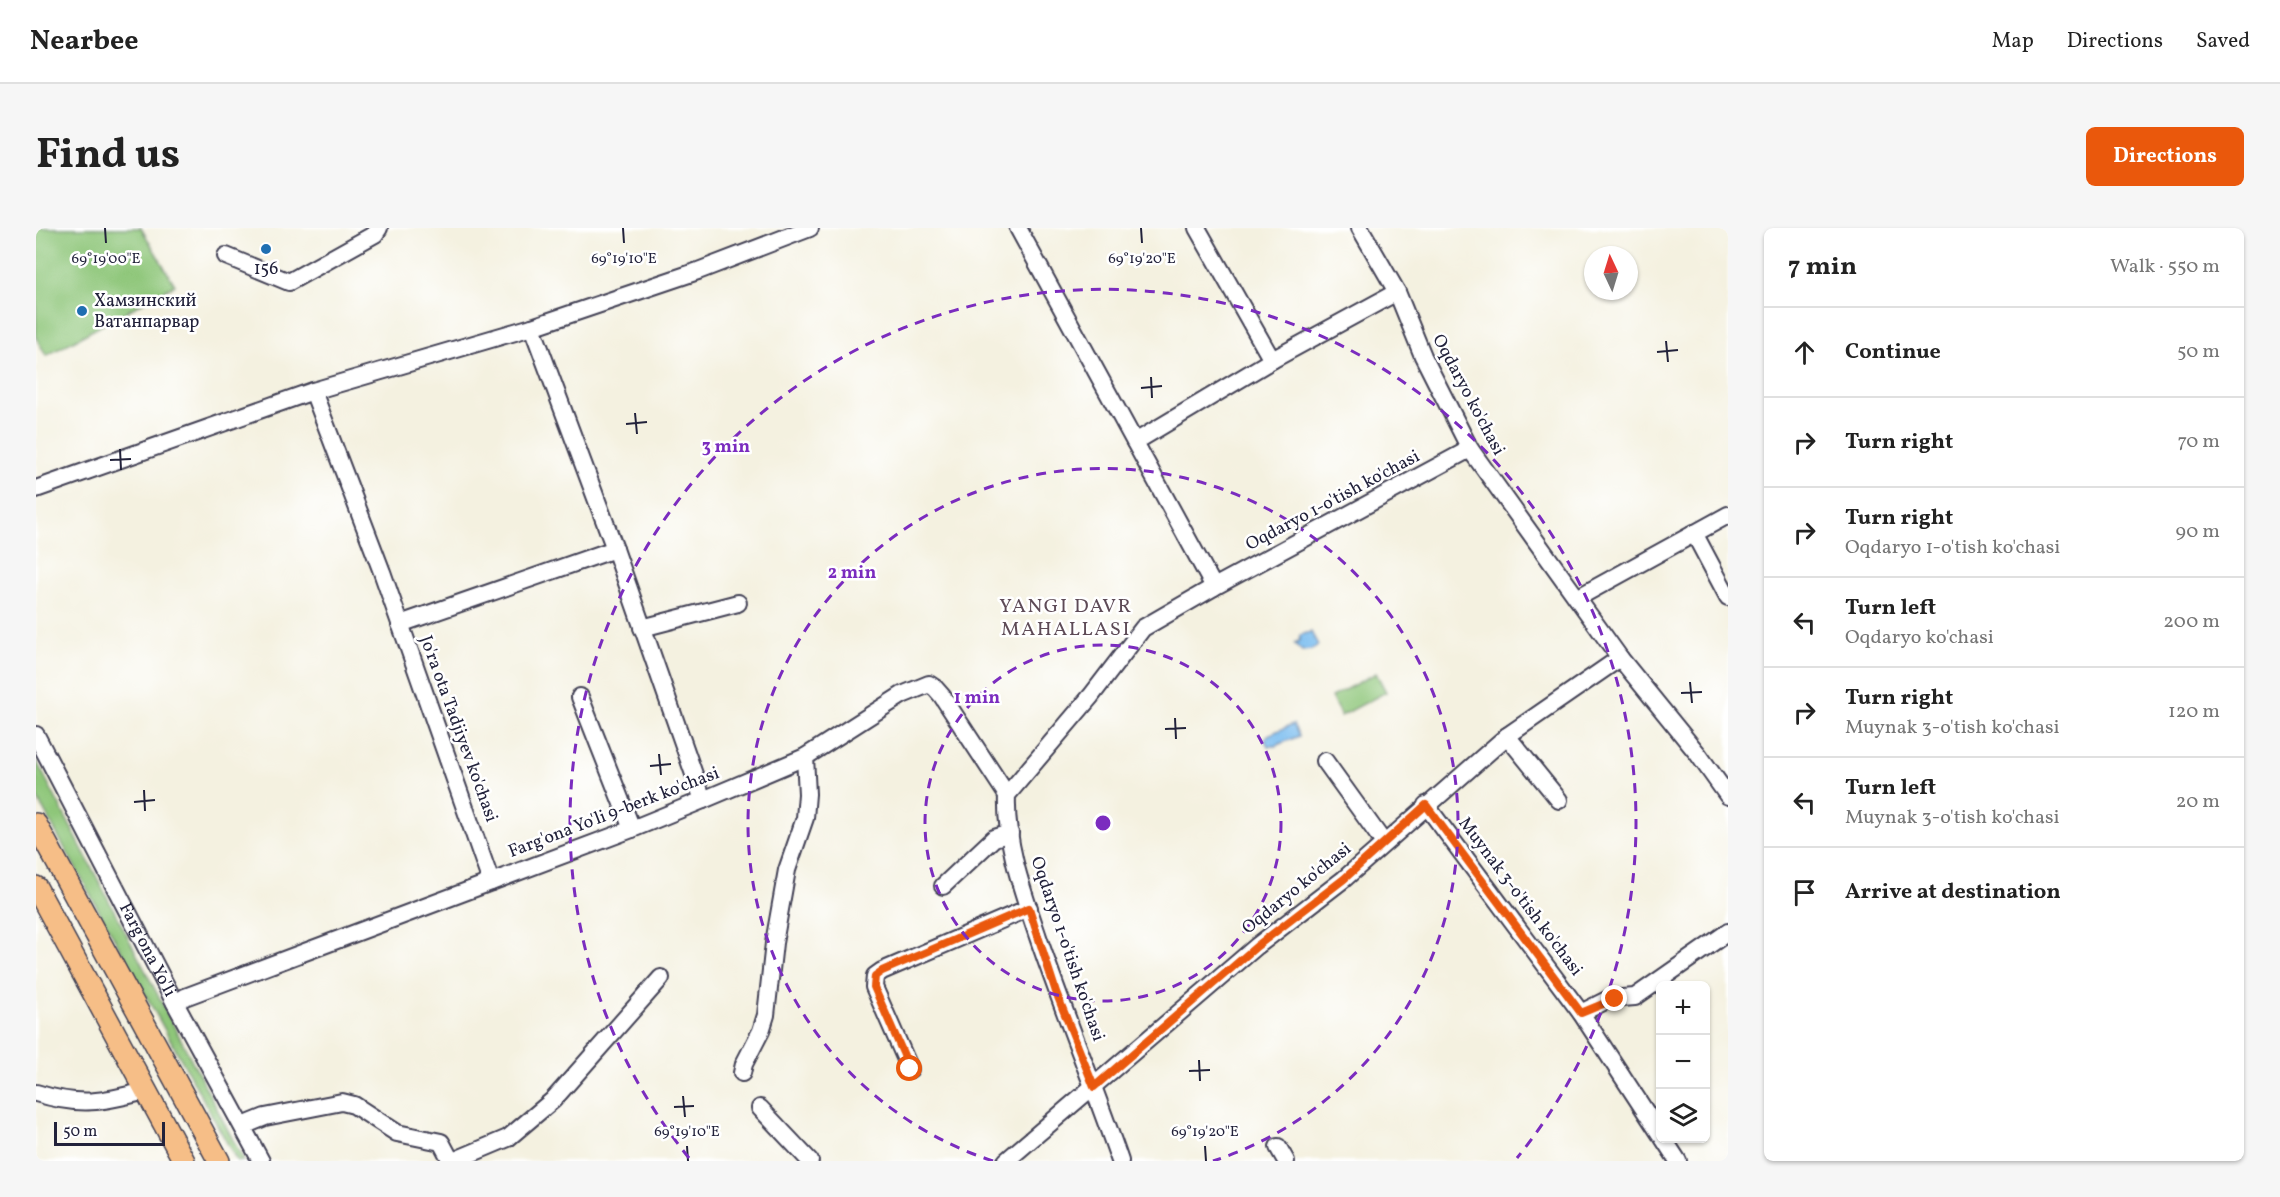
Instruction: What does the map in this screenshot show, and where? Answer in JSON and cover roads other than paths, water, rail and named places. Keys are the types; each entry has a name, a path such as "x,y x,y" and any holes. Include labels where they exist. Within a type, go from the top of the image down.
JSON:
{"main road":[{"name":"Farg'ona Yo'li","path":"36,824 219,1161"},
{"path":"36,887 184,1161"}],"street":[{"path":"225,256 290,282 375,234 380,228"},
{"path":"36,489 313,391 532,327 698,271 810,228"},
{"path":"1018,228 1214,587"},
{"path":"1197,228 1272,360"},
{"name":"Oqdaryo ko'chasi","path":"1360,228 1397,292 1424,357 1470,449 1620,658 1698,754 1728,796"},
{"path":"1135,442 1272,360 1397,292"},
{"path":"532,327 615,549 703,800"},
{"name":"Jo'ra ota Tadjiyev ko'chasi","path":"313,391 400,624 491,882"},
{"name":"Oqdaryo 1-o'tish ko'chasi","path":"1120,1161 1094,1087 1056,992 1019,878 1006,817 1007,795 1091,696 1143,628 1214,587 1470,449"},
{"path":"1577,598 1728,515"},
{"path":"1694,533 1728,597"},
{"name":"Jo'ra ota Tadjiyev ko'chasi","path":"400,624 615,549"},
{"path":"642,628 738,603"},
{"name":"Oqdaryo ko'chasi","path":"1006,1161 1257,946 1344,879 1507,736 1620,658"},
{"name":"Farg'ona Yo'li 9-berk ko'chasi","path":"175,1003 206,988 632,829 805,757 902,695 928,684 942,696 1007,795"},
{"path":"580,698 632,829"},
{"name":"Farg'ona Yo'li","path":"36,735 175,1003 261,1161"},
{"path":"1507,736 1560,801"},
{"path":"742,1073 766,1015 774,943 787,870 805,818 807,794 805,757"},
{"path":"1325,760 1384,843"},
{"name":"Muynak 3-o'tish ko'chasi","path":"1426,805 1581,1013 1656,1128"},
{"path":"943,886 994,838 1010,834"},
{"path":"910,1069 874,987 875,976 1029,908"},
{"path":"1581,1013 1609,999 1635,997 1728,932"},
{"path":"243,1126 264,1118 342,1102 354,1105 397,1133 441,1142 449,1157 453,1160 458,1159 508,1138 553,1100 661,978"},
{"path":"36,1093 78,1103 102,1102 146,1091"},
{"path":"760,1108 810,1161"},
{"path":"1666,1143 1678,1161"}],"water":[{"path":"1311,632 1318,645 1311,650 1302,651 1294,643 1299,641 1300,635"},
{"path":"1293,724 1299,736 1275,746 1268,746 1265,740 1268,735"}],"place":[{"name":"156","path":"266,249"},
{"name":"Хамзинский Ватанпарвар","path":"82,311"}],"district":[{"name":"YANGI DAVR MAHALLASI","path":"1066,618"}]}
